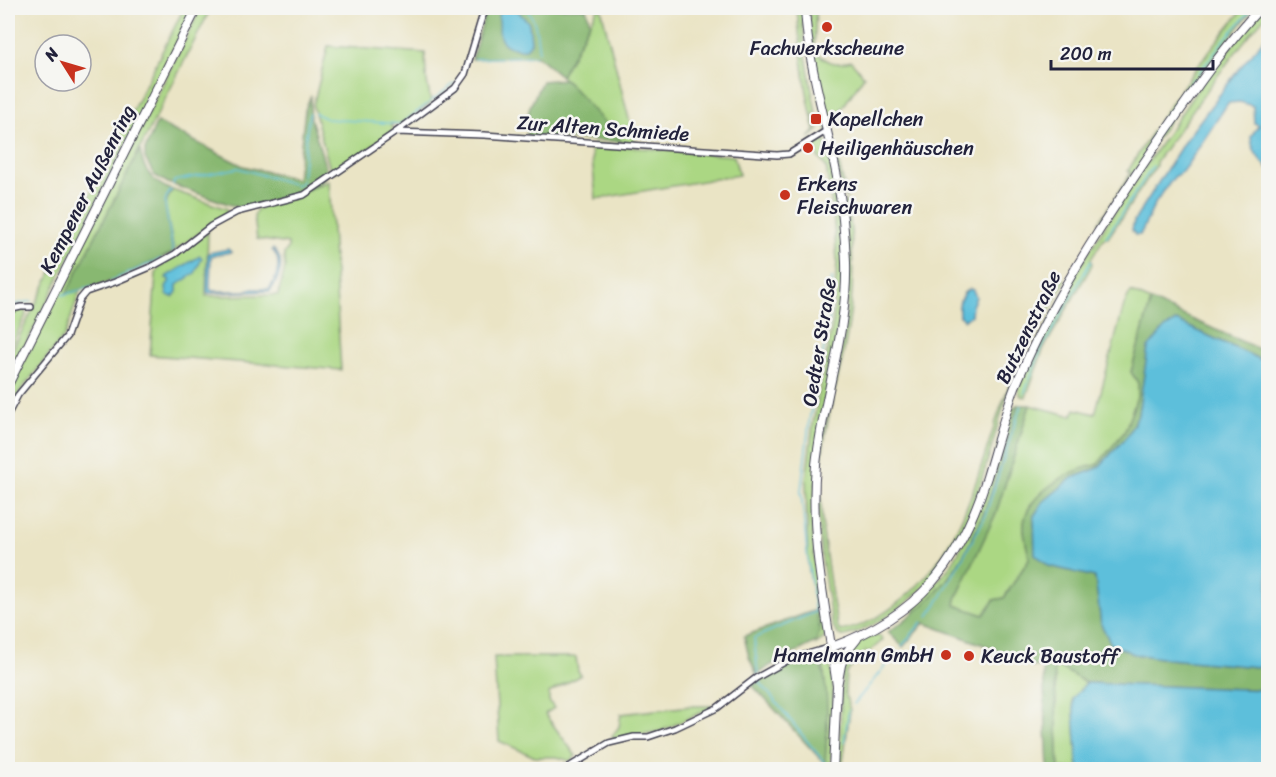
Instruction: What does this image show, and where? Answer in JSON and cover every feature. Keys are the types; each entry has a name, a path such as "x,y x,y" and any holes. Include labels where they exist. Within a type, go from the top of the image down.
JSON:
{"main road":[{"name":"Kempener Außenring","path":"8,386 197,8"},
{"name":"Oedter Straße","path":"805,8 810,64 840,195 846,265 844,316 819,446 815,485 818,561 828,648 837,686"},
{"name":"Butzenstraße","path":"828,648 859,637 893,618 929,587 949,561 972,517 1015,387 1057,301 1123,194 1201,80 1260,8"},
{"path":"833,770 840,665 845,654 859,637"}],"street":[{"path":"8,414 18,395 67,336 80,299 86,292 155,265 175,254 211,226 237,212 304,195 396,132 455,88 465,74 482,17 488,8"},
{"name":"Zur Alten Schmiede","path":"396,132 484,135 777,155 789,154 826,130"},
{"path":"8,310 31,307"},
{"path":"564,770 609,743 620,739 660,735 717,708 756,678 790,659 828,648"}],"green space":[{"path":"184,8 194,8 8,380 8,359"},
{"path":"201,8 211,8 67,293 80,291 65,335 8,409 8,394"},
{"path":"491,8 504,8 499,12 503,42 518,50 531,42 529,23 514,8 586,8 590,22 561,76 537,56 472,59 484,17"},
{"path":"598,8 601,8 635,143 622,142 561,76"},
{"path":"797,8 802,8 805,51 816,113 813,115 817,130 820,129 809,138 815,131 803,70"},
{"path":"810,8 816,8 814,51 831,62 851,61 864,76 830,126 847,198 844,196 815,78"},
{"path":"1244,8 1254,8 1195,82 1098,223 1131,173 1128,171 1168,107"},
{"path":"1263,8 1268,8 1268,13 1210,86 1156,162 1156,166 1108,238 1104,238 1091,259 1092,265 1043,350 1026,397 1021,396 1018,389 1034,349 1071,281 1108,221 1203,81"},
{"path":"328,46 425,53 431,103 401,124 391,124 394,131 335,172 330,169 313,106"},
{"path":"565,79 622,142 527,136 529,109 542,81"},
{"path":"311,95 310,115 326,169 322,181 304,192 246,208 237,207 168,183 154,175 145,158 145,150 157,122 243,166 297,179 305,110"},
{"path":"819,137 825,139 837,192 843,252 841,313 825,398 812,525 815,567 826,634 816,644 819,630 808,565 806,480 813,424 833,322 837,261 826,167 811,148 810,143"},
{"path":"594,144 734,156 739,175 596,199 591,149"},
{"path":"140,149 146,169 154,179 172,190 165,204 173,253 109,282 66,294"},
{"path":"329,181 341,370 150,355 156,274 159,268 208,232 206,296 278,295 285,268 284,254 288,244 257,239 254,217 257,209"},
{"path":"172,190 227,209 227,213 174,251 165,204"},
{"path":"844,201 848,203 851,237 853,272 851,306 844,353 826,430 821,489 826,557 837,625 840,631 862,625 894,606 918,585 938,562 953,537 976,483 1005,396 1030,334 1061,276 1065,281 1028,348 1009,390 981,482 958,539 941,566 921,590 882,620 842,636 837,633 832,623 826,588 818,518 818,482 822,444 846,316 848,267"},
{"path":"1131,292 1151,301 1131,372 1138,383 1138,394 1125,431 1097,466 1062,478 1040,494 1032,504 1026,514 1024,525 1029,559 1004,598 994,600 984,615 955,606 956,599 996,513 1030,405 1072,416 1075,409 1095,414 1124,305"},
{"path":"1151,301 1268,353 1268,363 1176,321 1148,348 1138,415 1128,435 1098,468 1072,478 1044,502 1034,516 1035,554 1049,566 1095,577 1101,624 1111,644 1134,654 1268,668 1268,690 1086,683 1054,664 1059,769 1048,769 1043,667 1033,666 1000,651 924,623 903,647 888,632 937,591 966,551 996,478 1017,405 1030,405 996,513 955,605 984,615 994,600 1004,598 1029,559 1024,525 1026,514 1032,504 1040,494 1062,478 1086,467 1097,465 1125,431 1138,394 1138,383 1131,372"},
{"path":"25,310 26,315 8,352 8,311"},
{"path":"1017,405 988,502 967,549 939,590 916,612 914,608 949,568 962,546 978,509 1008,414"},
{"path":"816,610 820,630 816,642 771,665 757,675 749,657 744,636"},
{"path":"873,635 880,636 883,640 869,652 866,651 846,673 845,693 850,710 842,769 837,770 842,670 847,654 859,641"},
{"path":"818,656 827,659 832,678 830,769 824,769 827,735 824,668"},
{"path":"494,657 576,657 578,671 581,675 549,693 549,701 554,708 545,714 576,756 570,761 557,757 535,757 499,741"},
{"path":"818,658 825,681 826,695 825,764 752,685 787,665"},
{"path":"1054,663 1086,683 1073,699 1078,769 1059,769"},
{"path":"691,706 715,706 661,731 615,739 612,736 619,727 621,714"}],"water":[{"path":"503,8 515,8 529,23 531,42 526,49 511,47 502,40 499,34 498,16"},
{"path":"1268,34 1268,168 1252,146 1251,136 1259,125 1254,123 1253,106 1240,102 1228,103 1187,165 1181,173 1174,177 1156,202 1140,235 1135,235 1132,230 1134,221 1184,142"},
{"path":"228,249 231,252 211,256 210,289 213,291 245,291 269,289 278,270 273,249 279,258 280,269 277,280 270,291 207,292 208,253"},
{"path":"200,256 202,258 195,273 177,285 177,292 173,297 167,295 166,287 170,280 166,278 167,276"},
{"path":"970,289 976,297 971,315 965,320 959,315 959,304 964,293"},
{"path":"1176,321 1268,363 1268,668 1134,654 1111,644 1101,624 1095,577 1049,566 1035,554 1034,516 1043,502 1072,478 1098,468 1128,435 1138,415 1148,348 1164,329"},
{"path":"1086,683 1268,690 1268,769 1078,769 1073,698"}],"waterway":[{"path":"524,8 534,22 539,52"},
{"path":"1198,74 1253,8"},
{"path":"474,59 535,56"},
{"path":"464,67 466,61"},
{"path":"1149,142 1194,78"},
{"path":"315,113 327,119 401,124 455,83"},
{"path":"173,185 174,181 238,168 297,185 302,182 310,113"},
{"path":"1106,237 1153,166"},
{"path":"171,190 165,204 173,252"},
{"path":"111,281 161,259"},
{"path":"1024,394 1040,352 1091,261"},
{"path":"758,675 754,638 815,612 801,491 810,416 829,322 832,278"},
{"path":"62,295 92,287"},
{"path":"8,306 32,301"},
{"path":"928,616 984,519 1021,405"},
{"path":"902,646 922,622"},
{"path":"854,704 890,660"},
{"path":"759,681 824,762 823,770"},
{"path":"844,743 849,710"}],"place":[{"name":"Fachwerkscheune","path":"827,27"},
{"name":"Kapellchen","path":"816,119"},
{"name":"Heiligenhäuschen","path":"808,148"},
{"name":"Erkens Fleischwaren","path":"785,195"},
{"name":"Hamelmann GmbH","path":"946,655"},
{"name":"Keuck Baustoff","path":"969,656"}]}
